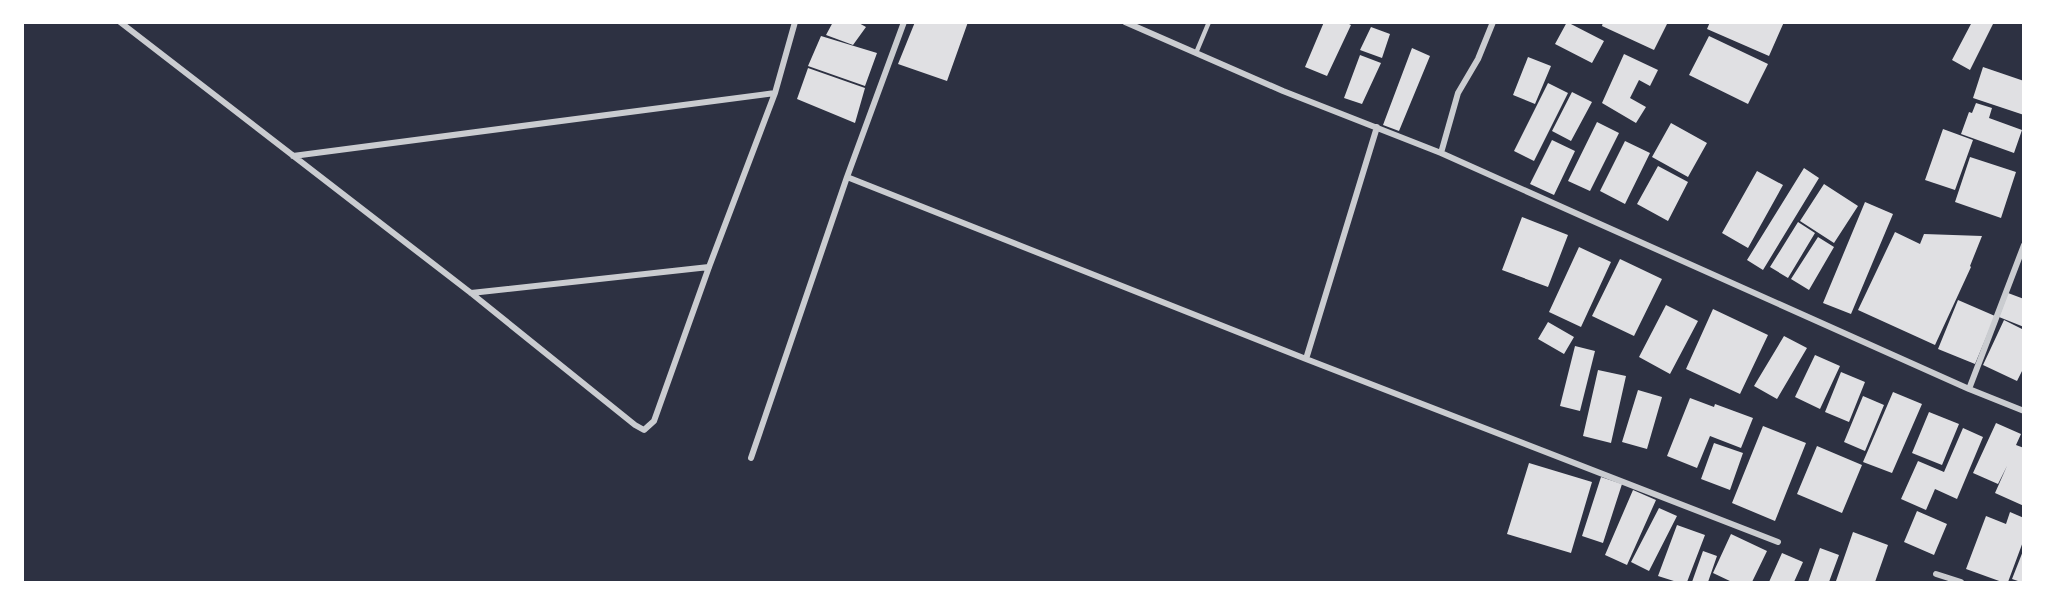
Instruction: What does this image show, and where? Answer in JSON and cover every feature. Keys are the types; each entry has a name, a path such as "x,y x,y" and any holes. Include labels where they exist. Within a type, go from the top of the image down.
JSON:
{"street":[{"path":"120,22 471,293 644,430 654,421 775,93 795,22"},
{"path":"751,458 847,177 904,22"},
{"path":"1125,22 1283,91 1441,153 1969,389 2024,411"},
{"path":"1441,153 1458,93 1478,59 1492,22"},
{"path":"293,156 775,93"},
{"path":"1306,359 1377,127"},
{"path":"847,177 1306,359 1778,542"},
{"path":"1969,389 2024,245"},
{"path":"471,293 709,267"},
{"path":"1936,574 1961,582"}],"lane":[{"path":"1196,53 1209,22"}],"building":[{"path":"833,22 857,22 866,27 853,45 826,35"},
{"path":"915,22 968,22 947,81 898,64"},
{"path":"1324,22 1345,22 1351,25 1327,76 1305,67"},
{"path":"1567,22 1604,41 1592,63 1555,44"},
{"path":"1603,22 1668,22 1654,50 1602,26"},
{"path":"1710,22 1784,22 1769,56 1707,29"},
{"path":"1972,22 1994,22 1970,70 1952,60"},
{"path":"1371,27 1390,34 1382,58 1360,50"},
{"path":"821,36 877,53 865,86 808,66"},
{"path":"1709,36 1768,64 1748,104 1689,75"},
{"path":"1412,48 1430,56 1399,131 1383,125"},
{"path":"1624,54 1658,70 1650,86 1639,80 1630,98 1646,107 1636,123 1602,103"},
{"path":"1360,55 1381,63 1362,104 1344,98"},
{"path":"1528,57 1551,66 1535,104 1513,95"},
{"path":"1983,67 2024,81 2024,115 1973,98"},
{"path":"808,68 865,88 855,123 797,99"},
{"path":"1548,83 1568,93 1534,161 1514,151"},
{"path":"1572,92 1592,102 1571,141 1552,131"},
{"path":"1976,103 1992,108 1989,118 2022,130 2014,153 1961,134 1969,112 1972,113"},
{"path":"1597,122 1619,133 1590,191 1568,181"},
{"path":"1671,123 1707,143 1688,177 1652,157"},
{"path":"1943,129 1973,140 1955,190 1925,180"},
{"path":"1552,140 1575,151 1554,195 1530,184"},
{"path":"1625,141 1650,153 1625,204 1600,191"},
{"path":"1970,157 2016,172 2001,218 1955,202"},
{"path":"1658,166 1688,182 1668,221 1637,204"},
{"path":"1804,168 1819,178 1763,270 1747,260"},
{"path":"1757,171 1783,185 1748,248 1722,233"},
{"path":"1824,184 1858,206 1834,243 1800,221"},
{"path":"1865,202 1893,214 1851,314 1823,303"},
{"path":"1522,217 1568,235 1548,287 1502,270"},
{"path":"1798,222 1815,233 1788,278 1770,267"},
{"path":"1895,232 1920,244 1924,234 1982,236 1971,267 1935,345 1858,310"},
{"path":"1818,237 1834,247 1809,290 1791,279"},
{"path":"1579,247 1611,262 1581,327 1549,312"},
{"path":"1620,259 1662,279 1634,336 1592,316"},
{"path":"2008,293 2024,299 2024,327 1999,317"},
{"path":"1958,300 1995,316 1975,364 1938,349"},
{"path":"1666,305 1698,321 1670,374 1639,357"},
{"path":"1713,309 1768,335 1740,394 1686,369"},
{"path":"2004,320 2024,330 2024,367 2017,381 1983,365"},
{"path":"1548,322 1574,337 1564,354 1538,339"},
{"path":"1784,336 1807,348 1777,399 1754,386"},
{"path":"1575,346 1595,351 1580,411 1560,406"},
{"path":"1815,355 1840,366 1820,409 1795,397"},
{"path":"1598,370 1626,376 1611,443 1583,436"},
{"path":"1841,372 1865,382 1849,422 1825,412"},
{"path":"1638,390 1662,397 1647,449 1622,442"},
{"path":"1893,392 1922,404 1892,473 1863,462"},
{"path":"1863,396 1884,405 1865,451 1844,442"},
{"path":"1690,398 1714,407 1715,404 1753,418 1741,448 1710,436 1697,468 1667,456"},
{"path":"1929,412 1959,424 1942,465 1912,453"},
{"path":"1996,423 2021,434 2016,445 2024,448 2024,506 1995,493 2007,466 1998,484 1973,473"},
{"path":"1763,426 1806,443 1775,521 1732,503"},
{"path":"1963,428 1983,437 1957,499 1935,489 1926,510 1901,499 1918,461 1944,472"},
{"path":"1714,443 1743,453 1730,490 1701,479"},
{"path":"1817,446 1862,465 1842,513 1797,494"},
{"path":"1529,463 1592,482 1571,553 1507,534"},
{"path":"1601,477 1622,484 1603,543 1582,536"},
{"path":"1633,490 1656,500 1627,565 1605,555"},
{"path":"1659,508 1677,516 1649,571 1631,562"},
{"path":"1917,511 1947,524 1934,555 1904,542"},
{"path":"2010,512 2024,518 2024,539 2008,582 1966,569 1986,516 2006,524"},
{"path":"1677,525 1705,535 1687,582 1677,582 1658,576"},
{"path":"1853,532 1888,545 1875,582 1836,581"},
{"path":"1731,534 1767,551 1752,582 1732,582 1713,573"},
{"path":"1820,548 1839,555 1829,582 1808,582"},
{"path":"1703,551 1717,556 1708,582 1692,582"},
{"path":"2023,551 2024,582 2021,582 2012,579"},
{"path":"1782,553 1803,562 1794,582 1769,582"}]}
